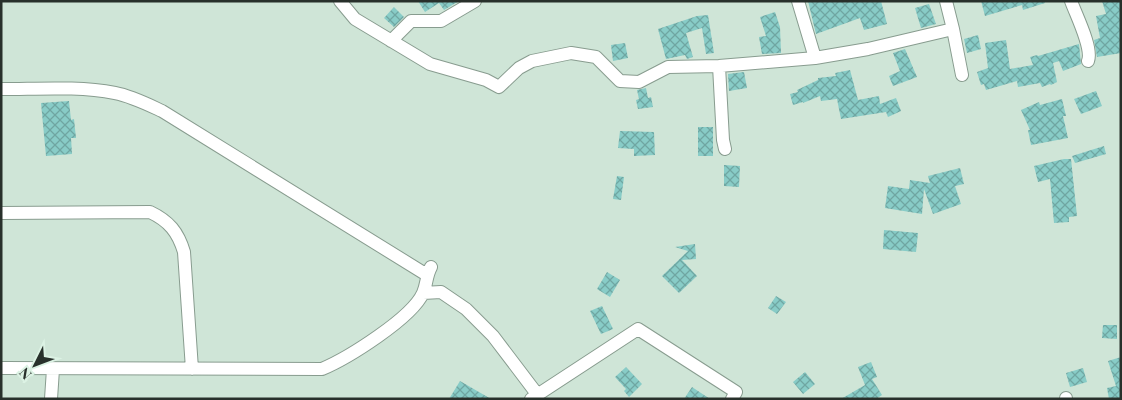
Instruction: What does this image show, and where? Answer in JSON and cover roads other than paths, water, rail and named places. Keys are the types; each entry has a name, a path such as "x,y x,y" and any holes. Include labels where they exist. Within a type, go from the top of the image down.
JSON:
{"street":[{"path":"340,1 355,19 430,64 486,80 499,87 519,68 532,61 571,53 596,56 620,81 639,82 668,67 719,66 815,58 953,29"},
{"path":"391,41 411,21 441,21 475,1"},
{"path":"798,1 815,58"},
{"path":"946,1 962,75"},
{"path":"1071,1 1088,45 1090,55 1088,61"},
{"path":"719,66 722,140 725,149"},
{"path":"1,89 74,89 115,93 139,100 162,111 429,271 423,293 410,310 390,328 337,362 322,369 1,368"},
{"path":"1,213 150,212 163,218 172,226 180,238 184,252 192,369"},
{"path":"423,293 441,292 466,309 494,336 534,396 638,329 736,392 732,399"},
{"path":"51,399 53,369"}]}
